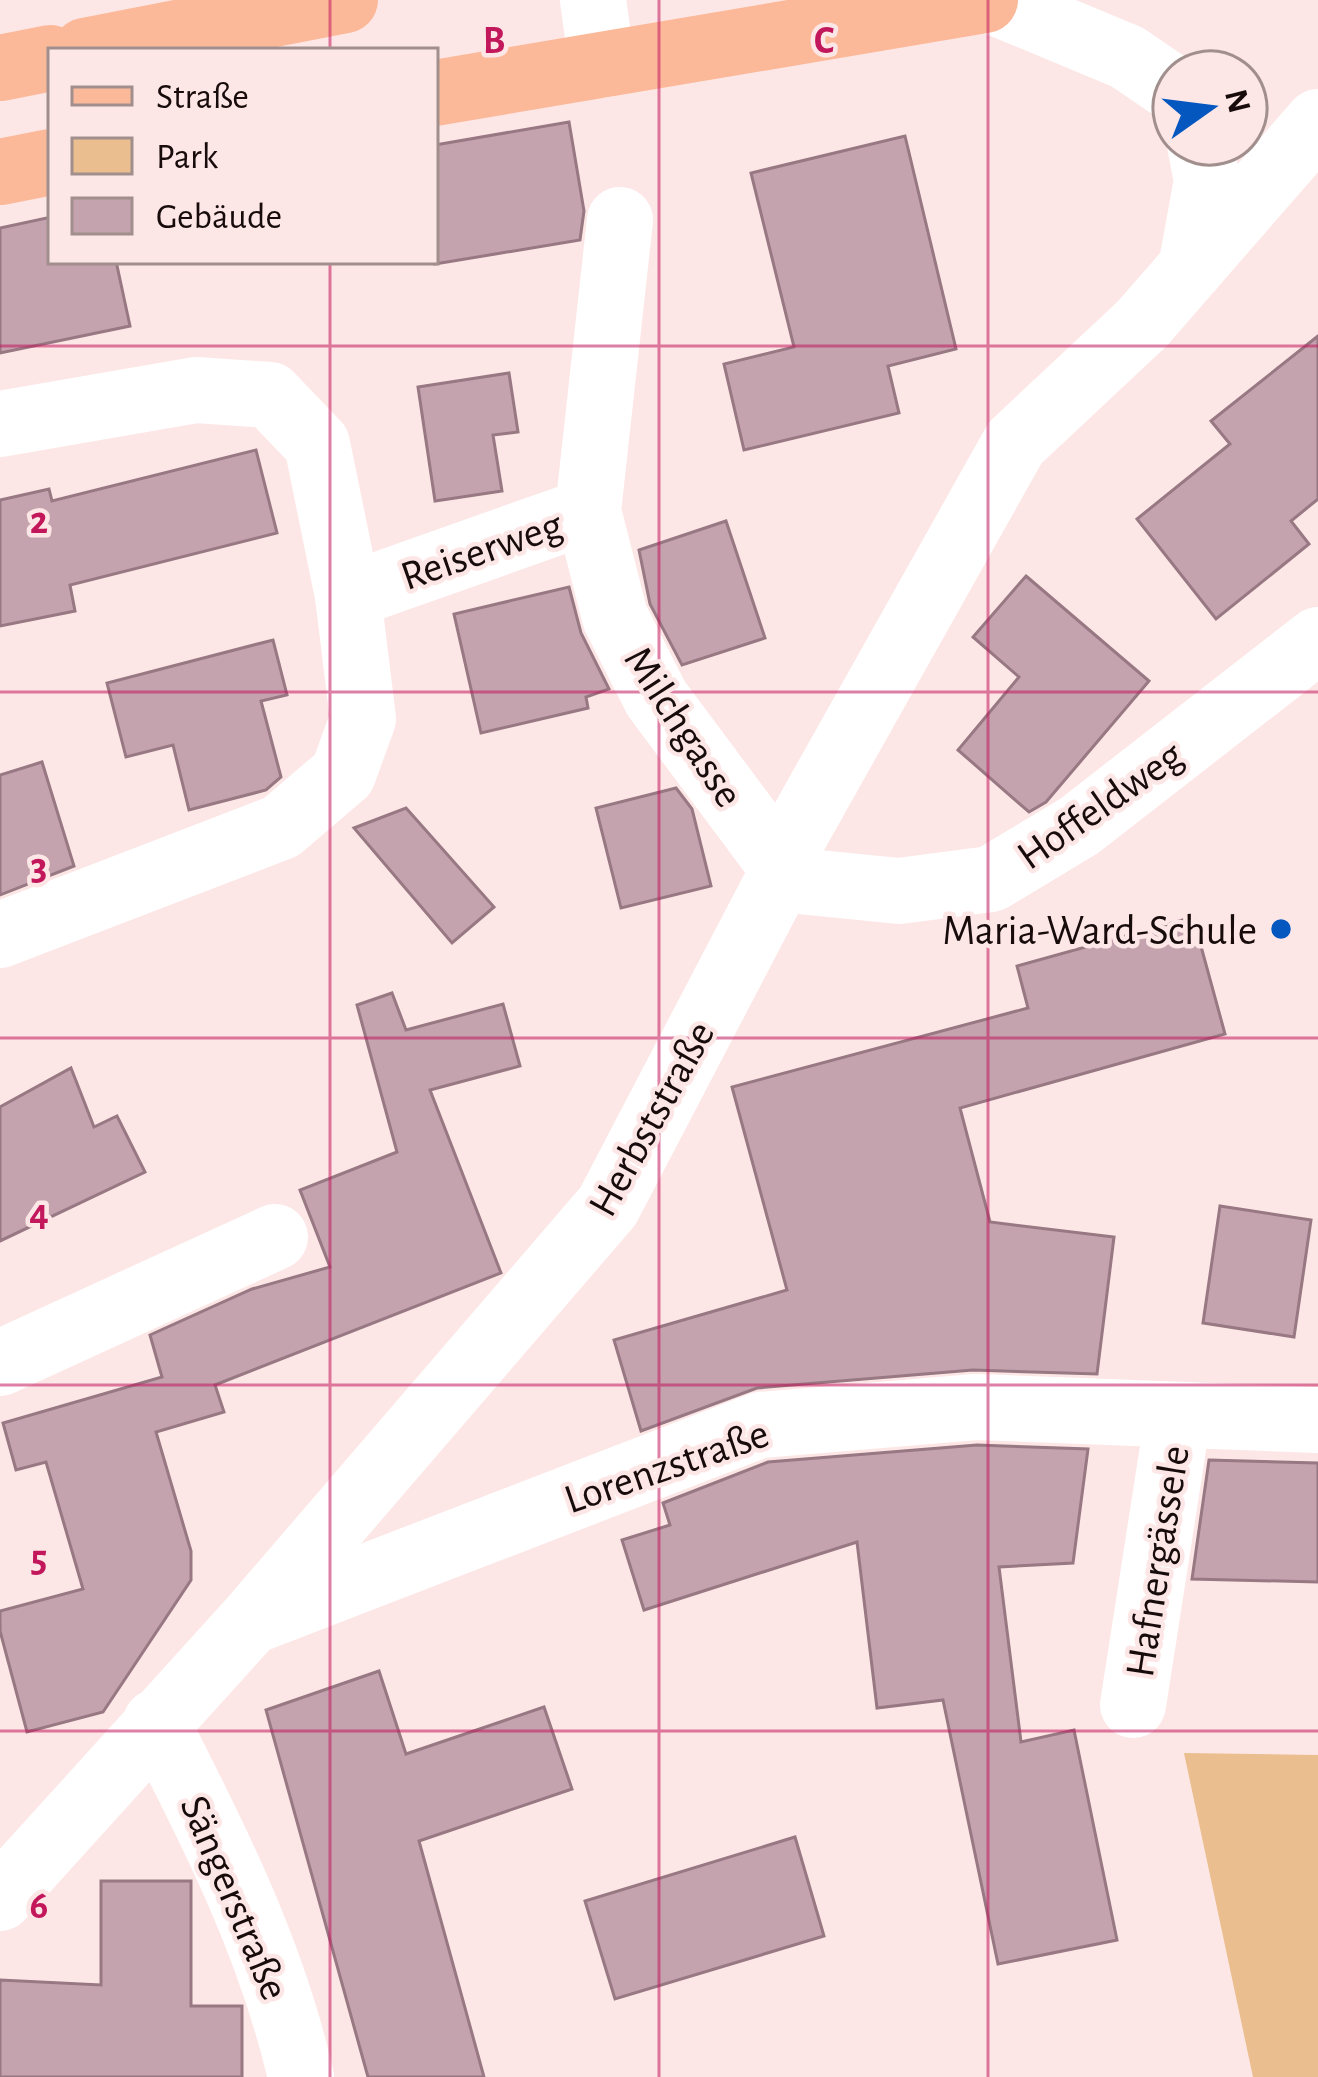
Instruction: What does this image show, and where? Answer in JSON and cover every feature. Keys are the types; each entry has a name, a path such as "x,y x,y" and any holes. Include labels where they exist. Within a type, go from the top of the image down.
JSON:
{"main road":[{"path":"100,48 345,0"},
{"path":"438,93 987,0"},
{"path":"0,68 48,59"},
{"path":"0,172 48,163"}],"street":[{"path":"593,0 602,65"},
{"path":"987,0 1127,57 1150,73"},
{"name":"Herbststraße","path":"0,1898 251,1621 608,1206 779,871 1015,443 1142,324 1318,122"},
{"path":"1191,268 1207,181 1205,168"},
{"name":"Reiserweg","path":"0,935 281,827 343,774 363,719 348,596 588,511 620,220"},
{"path":"0,424 196,390 270,395 317,445 348,596"},
{"name":"Milchgasse","path":"588,511 615,617 656,698 779,871"},
{"name":"Hoffeldweg","path":"779,871 899,891 991,879 1079,826 1318,640"},
{"path":"0,1363 275,1237"},
{"name":"Lorenzstraße","path":"251,1621 760,1425 976,1407 1318,1420"},
{"name":"Hafnergässele","path":"1133,1706 1178,1416"},
{"name":"Sängerstraße","path":"156,1722 232,1872 284,2006 301,2077"}],"green space":[{"path":"1184,1753 1318,1755 1318,2077 1253,2077"}],"building":[{"path":"569,122 584,211 580,240 438,264 438,144"},
{"path":"905,136 956,349 888,366 899,413 744,450 724,364 794,347 751,173"},
{"path":"48,218 48,264 117,264 130,326 0,353 0,228"},
{"path":"1318,336 1318,499 1291,521 1309,544 1216,619 1137,519 1230,444 1211,421"},
{"path":"509,373 518,432 493,435 502,491 435,501 418,387"},
{"path":"256,450 277,533 70,585 75,611 0,626 0,500 49,489 52,501"},
{"path":"726,521 765,638 682,665 650,604 639,550"},
{"path":"1026,576 1149,681 1046,802 1029,812 958,750 1019,677 973,637"},
{"path":"569,587 581,633 609,689 586,697 588,708 481,733 454,614"},
{"path":"273,640 287,695 261,701 281,777 266,790 189,810 173,745 126,757 107,683"},
{"path":"42,762 74,866 0,895 0,775"},
{"path":"676,788 692,809 711,886 621,908 596,808"},
{"path":"406,808 494,907 452,943 354,828"},
{"path":"1193,917 1225,1034 960,1108 990,1222 1114,1237 1097,1374 973,1370 757,1388 641,1431 614,1340 787,1290 732,1087 1028,1008 1017,966"},
{"path":"392,993 406,1030 503,1004 520,1066 430,1090 501,1273 215,1385 224,1412 156,1432 191,1551 191,1580 103,1712 27,1732 0,1631 0,1611 83,1589 46,1462 16,1470 3,1423 162,1377 150,1335 252,1289 330,1267 300,1190 397,1152 357,1005"},
{"path":"71,1068 94,1127 117,1116 145,1172 0,1241 0,1107"},
{"path":"1220,1206 1311,1220 1294,1337 1203,1323"},
{"path":"977,1445 1088,1449 1073,1563 999,1567 1021,1742 1074,1730 1117,1940 998,1964 943,1700 877,1708 857,1542 644,1610 622,1540 670,1525 663,1503 768,1462"},
{"path":"1209,1460 1318,1463 1318,1582 1192,1579"},
{"path":"379,1671 406,1754 544,1707 572,1789 419,1841 484,2077 368,2077 266,1710"},
{"path":"795,1837 824,1936 615,1999 585,1901"},
{"path":"101,1881 191,1881 191,2006 242,2006 242,2077 0,2077 0,1980 101,1985"}],"place":[{"name":"Maria-Ward-Schule","path":"1281,929"}]}
